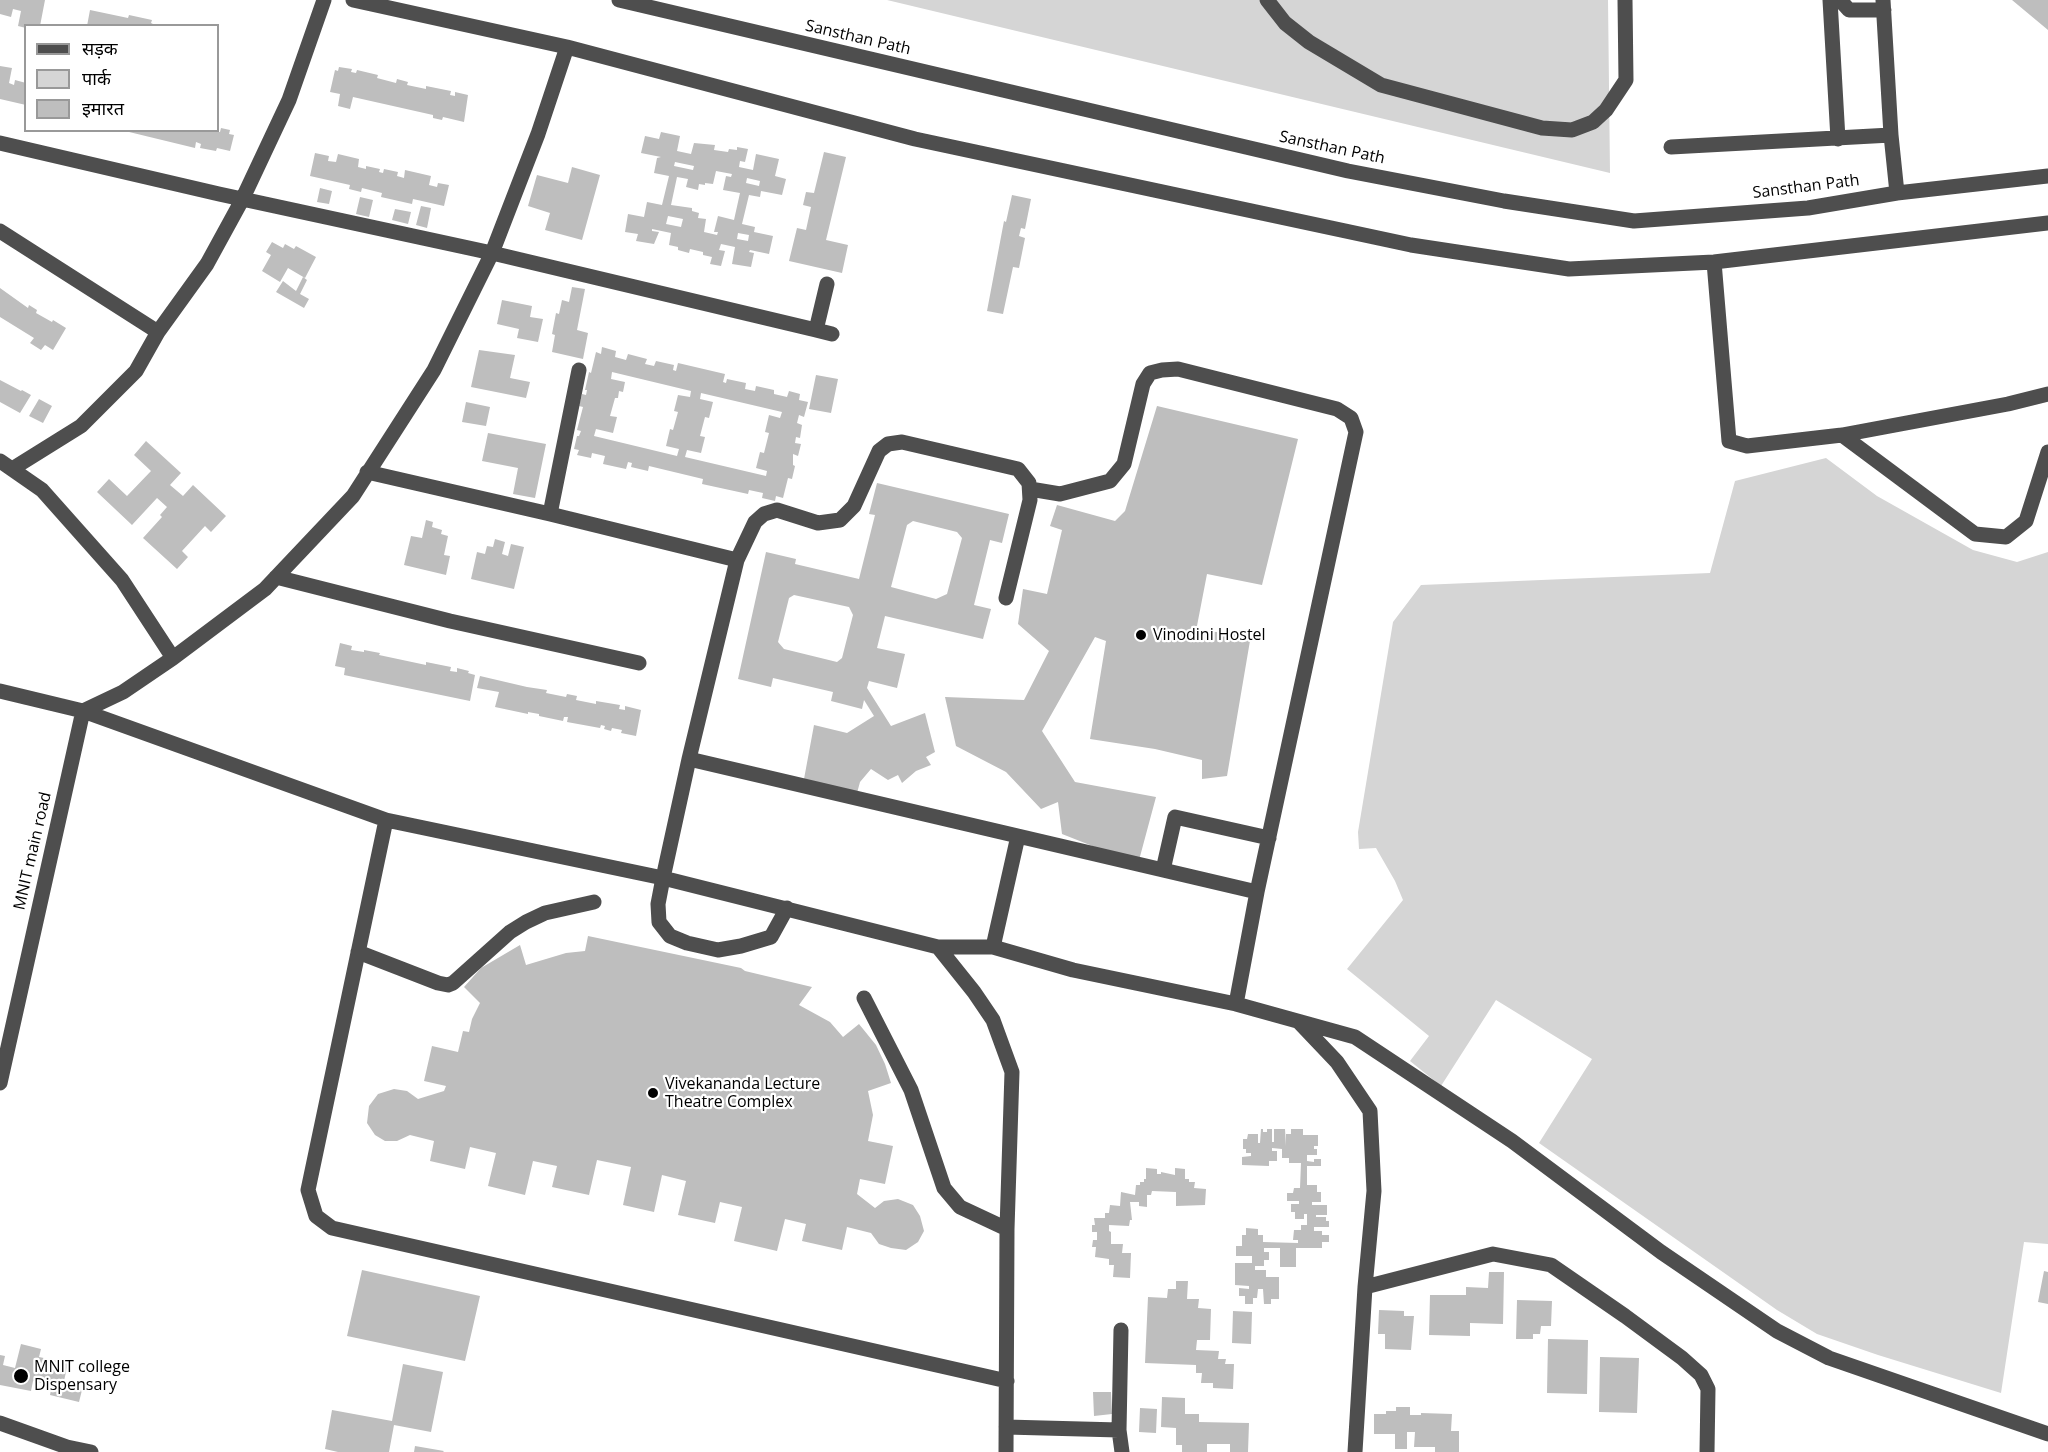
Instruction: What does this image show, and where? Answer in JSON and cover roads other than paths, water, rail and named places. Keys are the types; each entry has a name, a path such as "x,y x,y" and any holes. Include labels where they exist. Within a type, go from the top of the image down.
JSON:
{"street":[{"path":"173,658 122,580 42,490 6,465 81,426 136,371 158,332 207,264 243,200 289,100 324,0"},
{"path":"353,0 567,48 915,139 1411,245 1569,269 1714,262 2048,222"},
{"name":"Sansthan Path","path":"619,0 1348,171 1504,201 1634,221 1808,208 1897,192 2048,176"},
{"path":"1267,0 1285,23 1310,42 1381,85 1542,128 1572,130 1593,122 1606,110 1626,80 1625,0"},
{"path":"1830,0 1838,139"},
{"path":"1840,0 1849,10 1883,5 1897,192"},
{"path":"82,711 123,692 173,658 265,589 353,496 434,370 492,253 538,134 567,48"},
{"path":"1671,147 1891,135"},
{"path":"0,143 243,200 492,253 832,334"},
{"path":"0,231 158,332"},
{"path":"1714,262 1729,441 1747,446 1842,435 2008,404 2048,394"},
{"path":"816,330 827,284"},
{"path":"1030,489 1060,494 1110,481 1124,464 1143,384 1150,373 1162,370 1178,369 1337,409 1352,418 1356,432 1257,892 1236,1004"},
{"path":"550,514 579,370"},
{"path":"1842,435 1975,534 2006,537 2026,521 2048,452"},
{"path":"787,908 771,937 718,950 687,943 670,936 658,922 658,904 663,878 737,560 755,522 764,514 777,510 818,523 840,520 854,507 879,451 888,444 902,442 1018,469 1029,483 1030,500 1006,598"},
{"path":"367,472 737,560"},
{"path":"276,577 450,621 639,663"},
{"path":"0,691 82,711 386,820 663,878 938,947 993,947 1073,970 1236,1004 1355,1037 1512,1141 1661,1252 1777,1332 1829,1358 2048,1434"},
{"name":"MNIT main road","path":"0,1083 4,1049 82,711"},
{"path":"689,759 1257,892"},
{"path":"1163,870 1175,817 1269,838"},
{"path":"386,820 308,1190 316,1216 332,1228 1007,1381"},
{"path":"993,947 1018,836"},
{"path":"358,952 448,985 510,932 526,922 545,913 594,902"},
{"path":"938,947 993,1020 1012,1072 1007,1229 1006,1452"},
{"path":"864,998 911,1090 944,1188 960,1207 1007,1229"},
{"path":"1299,1022 1337,1062 1370,1111 1374,1191 1365,1287 1355,1452"},
{"path":"1365,1287 1492,1254 1551,1265 1625,1316 1701,1375 1708,1389 1707,1452"},
{"path":"1121,1330 1119,1430 1122,1452"},
{"path":"0,1424 67,1447 92,1452"},
{"path":"1006,1427 1119,1430"}],"place":[{"name":"Vinodini Hostel","path":"1141,635"},
{"name":"Vivekananda Lecture Theatre Complex","path":"653,1093"},
{"name":"MNIT college Dispensary","path":"21,1376"}]}
